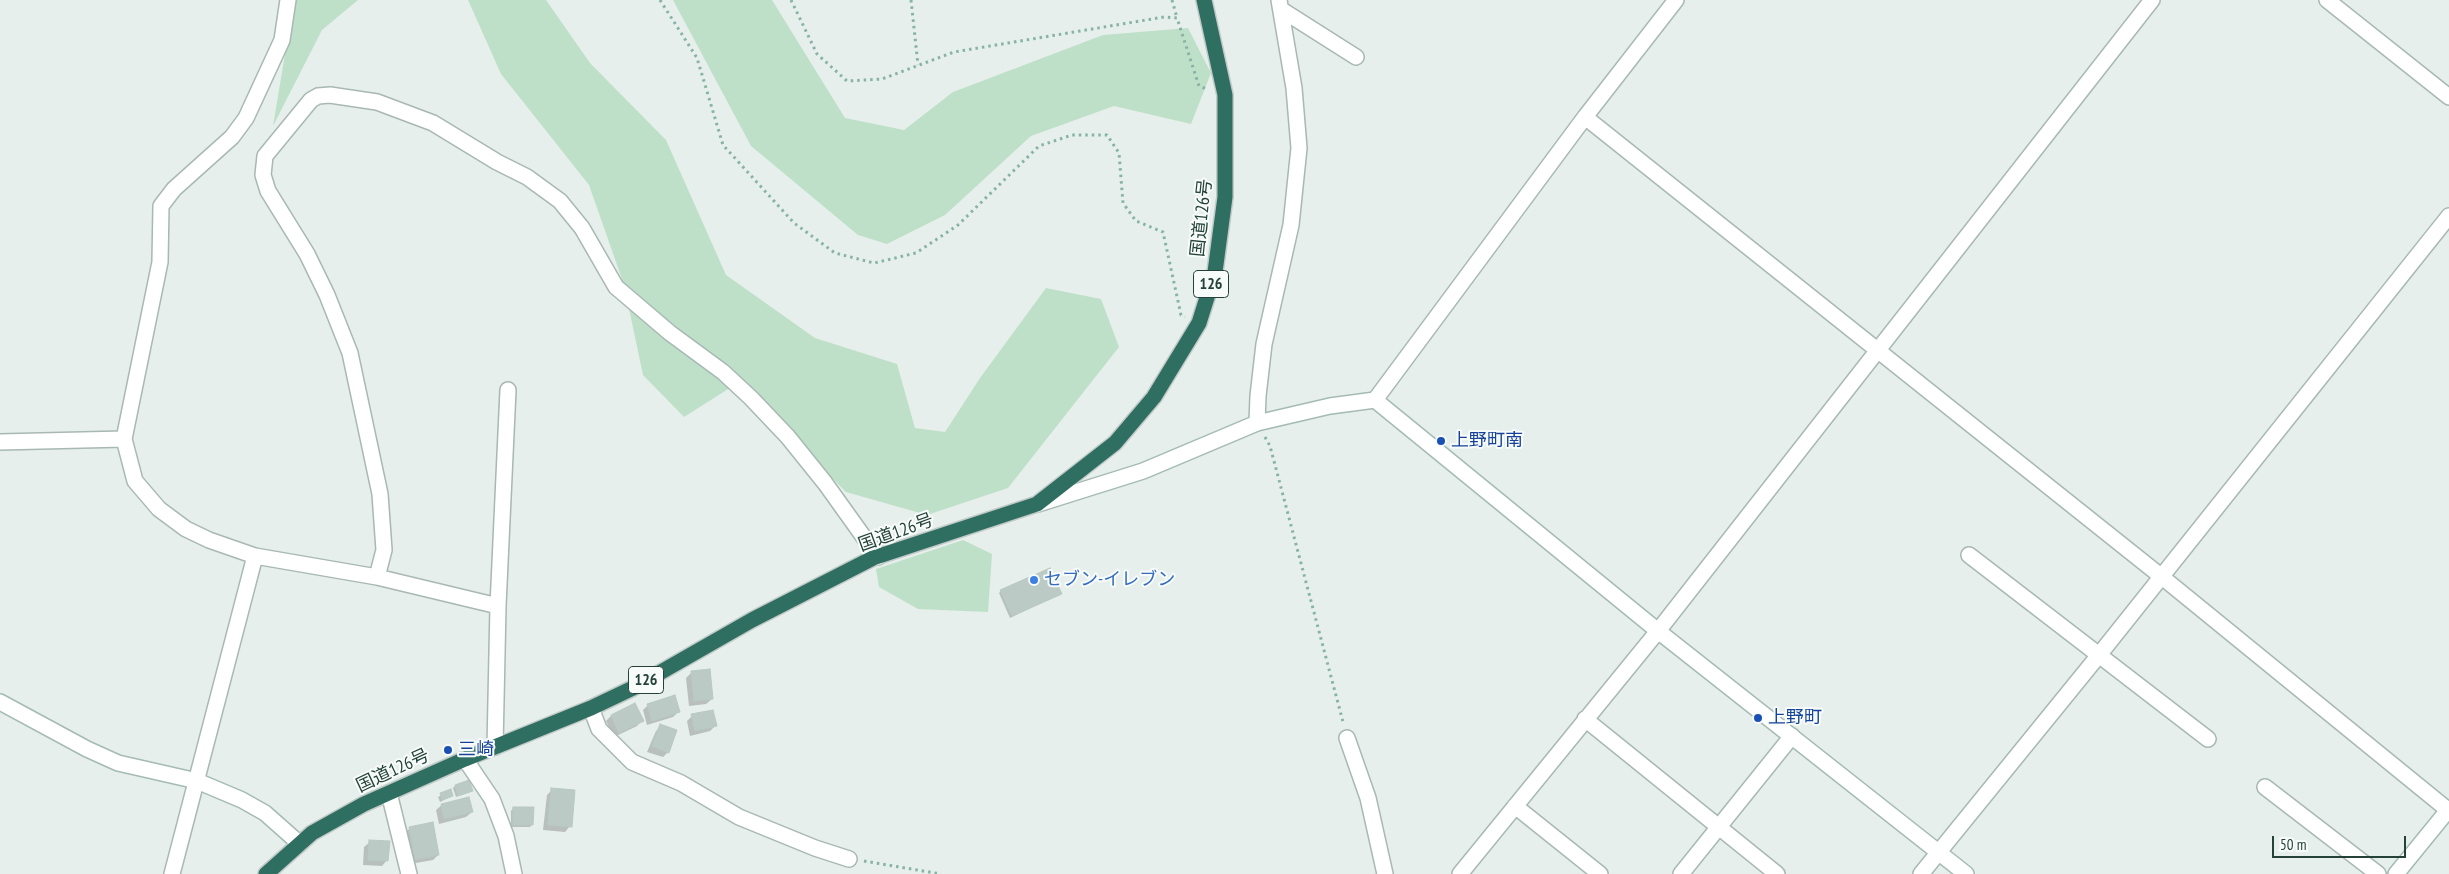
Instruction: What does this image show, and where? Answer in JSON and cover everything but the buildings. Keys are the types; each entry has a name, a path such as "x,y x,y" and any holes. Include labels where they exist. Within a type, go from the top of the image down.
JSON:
{"highway":[{"name":"国道126号","path":"266,874 312,833 389,793 465,759 591,708 633,688 752,620 878,557 1037,504 1115,443 1154,397 1199,323 1215,272 1225,197 1225,95 1204,0"}],"street":[{"path":"288,0 282,40 246,118 232,137 174,189 161,206 160,262 124,440 135,481 159,509 186,529 209,540 255,556 376,577 498,606"},
{"path":"1037,504 1143,471 1257,423 1330,406 1375,400 1585,117 1676,0"},
{"path":"1460,874 1658,630 2152,0"},
{"path":"2327,0 2449,97"},
{"path":"1281,5 1356,57"},
{"path":"1257,423 1264,344 1290,225 1299,148 1294,88 1281,5"},
{"path":"376,577 384,550 380,494 350,353 327,295 307,254 268,191 263,175 265,156 311,100 318,96 377,102 433,123 497,162 527,177 560,201 582,228 616,286 663,327 723,372 751,398 788,437 825,483 878,557"},
{"path":"1585,117 2162,577 2448,810 2396,874"},
{"path":"1921,874 2100,655 2448,221"},
{"path":"496,747 498,606 508,390"},
{"path":"1375,400 1658,630 1966,874"},
{"path":"0,442 124,440"},
{"path":"1969,554 2208,739"},
{"path":"172,874 255,556"},
{"path":"0,702 87,749 118,763 197,781 242,800 265,813 300,844"},
{"path":"591,708 599,730 632,762 681,783 739,817 815,848 849,859"},
{"path":"1585,719 1777,874"},
{"path":"1681,874 1792,736"},
{"path":"1347,738 1368,798 1385,874"},
{"path":"465,759 492,799 506,836 514,874"},
{"path":"2265,787 2378,874"},
{"path":"389,793 409,874"},
{"path":"1515,806 1600,874"}],"path":[{"path":"660,0 697,58 723,145 794,223 835,253 874,263 916,253 958,225 1040,146 1072,135 1107,135 1119,153 1123,203 1136,221 1163,232 1181,315 1199,323"},
{"path":"791,0 817,54 847,82 882,79 954,52 1164,17 1177,18"},
{"path":"911,0 918,65"},
{"path":"1172,0 1199,86 1225,95"},
{"path":"1257,423 1270,446 1347,738"},
{"path":"849,859 941,874"}],"green space":[{"path":"294,0 358,0 322,30 273,126"},
{"path":"468,0 546,0 590,63 666,140 726,275 815,338 897,364 915,428 945,432 980,378 1046,288 1101,299 1119,347 1008,488 927,515 846,492 768,414 733,386 684,417 643,375 624,285 589,185 501,74"},
{"path":"673,0 772,0 845,118 904,130 953,92 1103,35 1188,28 1211,73 1191,124 1114,106 1031,136 945,215 887,244 858,235 751,146"},
{"path":"963,540 992,554 988,612 918,609 879,587 876,569"}],"place":[{"name":"上野町南","path":"1441,441"},
{"name":"セブン-イレブン","path":"1034,580"},
{"name":"上野町","path":"1758,718"},
{"name":"三崎","path":"448,750"}]}
